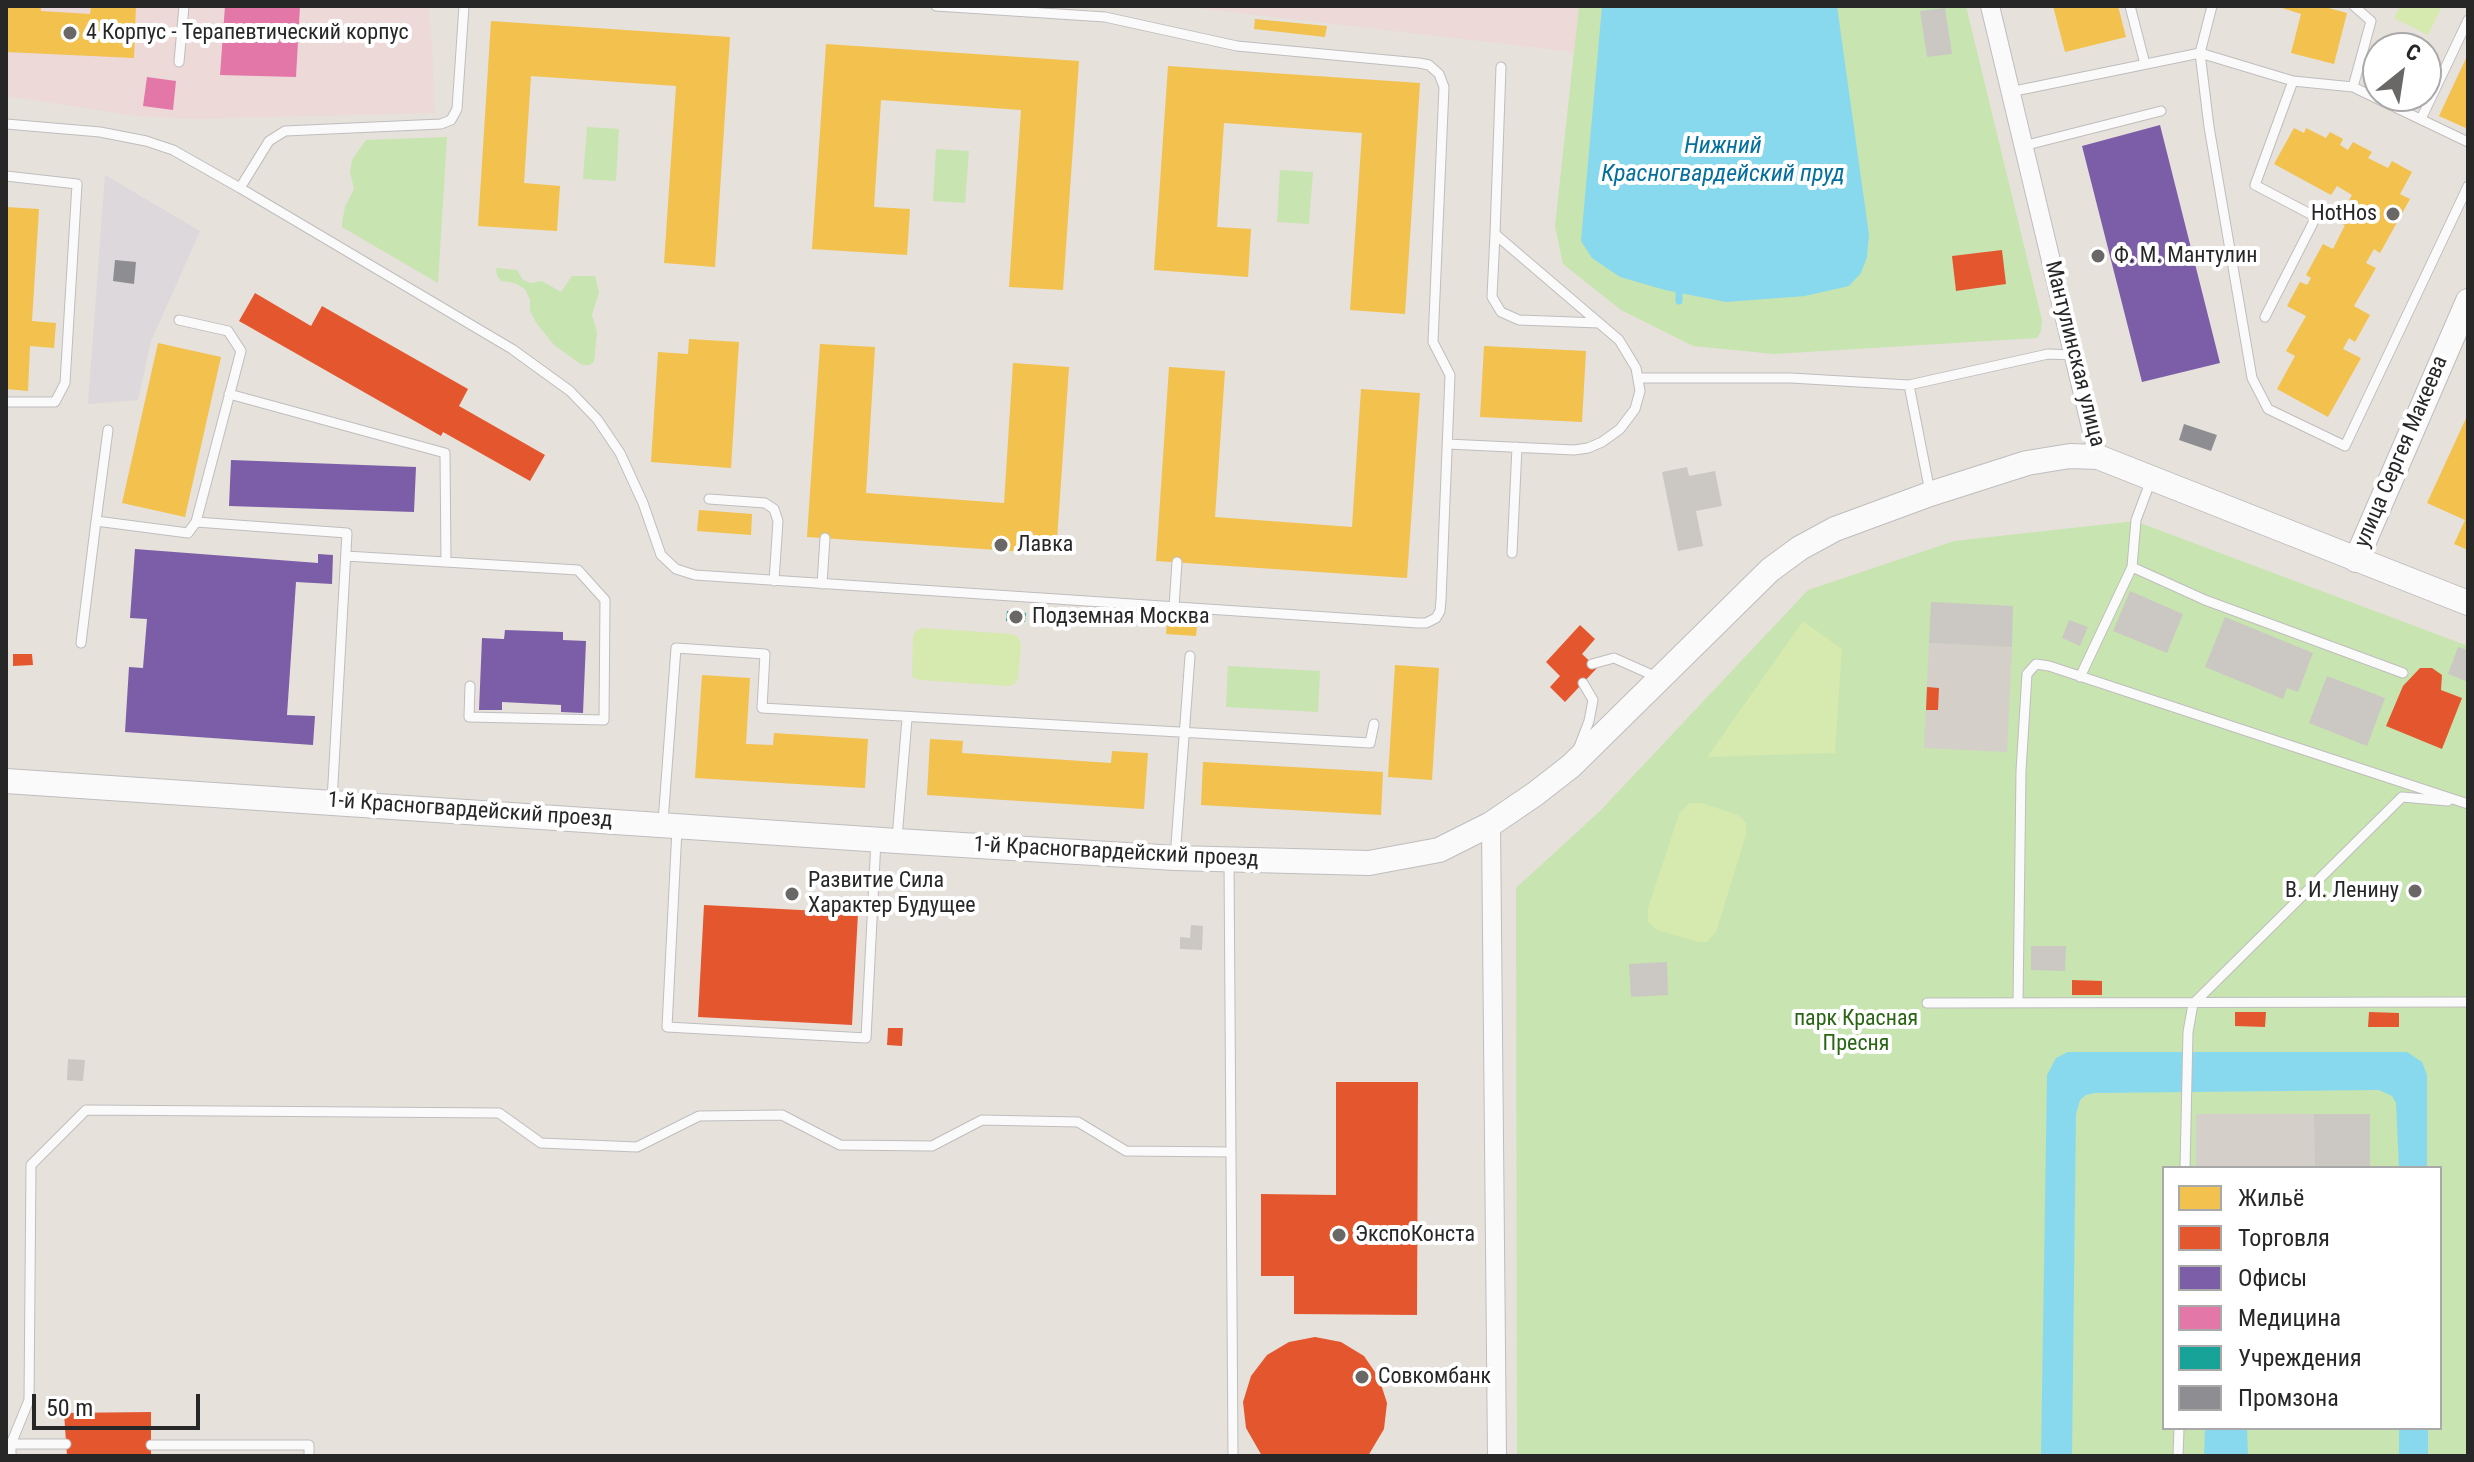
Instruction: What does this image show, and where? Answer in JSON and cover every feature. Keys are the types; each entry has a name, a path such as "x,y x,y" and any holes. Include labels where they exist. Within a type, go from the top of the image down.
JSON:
{"street":[{"name":"Мантулинская улица","path":"1990,6 2098,457 2468,603"},
{"name":"улица Сергея Макеева","path":"2356,560 2468,301"},
{"name":"1-й Красногвардейский проезд","path":"6,781 1175,858 1369,863 1398,859 1439,850 1491,824 1571,766 1770,570 1800,548 1835,529 2027,463 2070,456 2098,457"},
{"path":"1491,824 1497,1456"}],"lane":[{"path":"179,62 184,6"},
{"path":"240,188 269,141 285,131 441,124 451,120 457,109 464,6"},
{"path":"6,124 100,132 146,141 184,156 512,349 570,391 597,419 620,453 643,503 661,555 676,569 695,575 774,581 1418,623 1432,621 1440,611 1450,375 1433,342 1444,87 1434,69 1419,63 1237,46 1105,17 936,6"},
{"path":"2130,6 2145,64"},
{"path":"2212,6 2200,53 2209,127 2252,378 2268,409 2345,446 2468,186"},
{"path":"2353,87 2371,21 2354,6"},
{"path":"2421,119 2468,20"},
{"path":"2010,92 2200,53 2293,81 2353,87 2468,142"},
{"path":"1501,67 1492,297 1501,312 1519,320 1600,323"},
{"path":"2265,317 2316,217 2255,185 2293,81"},
{"path":"2023,146 2161,111"},
{"path":"6,176 77,184 65,383 55,402 6,402"},
{"path":"1447,444 1574,450 1602,442 1620,429 1635,409 1640,391 1639,378 1626,348 1495,234"},
{"path":"96,521 188,533 196,522 241,351 228,331 179,320"},
{"path":"1639,378 1791,378 1909,385 2048,354 2074,355"},
{"path":"1909,385 1930,494"},
{"path":"229,394 445,453 446,562"},
{"path":"81,643 108,430"},
{"path":"1512,553 1517,447"},
{"path":"2080,677 2132,567 2136,520 2152,477"},
{"path":"709,499 765,503 774,509 778,521 774,581"},
{"path":"196,522 347,533 332,801"},
{"path":"822,584 825,538"},
{"path":"346,556 578,570 605,600 604,720 469,717 470,686"},
{"path":"1174,607 1177,562"},
{"path":"2132,567 2205,600 2403,673"},
{"path":"907,719 886,840 866,1038 667,1027 676,648 765,654 762,708 907,719 1370,743 1374,724"},
{"path":"1175,858 1190,656"},
{"path":"1592,664 1614,658 1659,678"},
{"path":"2018,1003 2021,771 2027,674 2036,664 2468,803"},
{"path":"1571,766 1589,721 1593,700 1583,683"},
{"path":"2400,781 2402,797"},
{"path":"2185,1166 2188,1032 2193,1004 2402,797 2468,803"},
{"path":"1229,859 1233,1456"},
{"path":"1927,1003 2468,1002"},
{"path":"11,1456 9,1444 29,1400 31,1165 86,1110 499,1113 541,1143 637,1147 699,1116 782,1115 840,1145 932,1146 982,1120 1078,1122 1126,1151 1231,1152"},
{"path":"2178,1456 2179,1430"},
{"path":"9,1444 66,1444"},
{"path":"151,1445 309,1445 309,1456"}],"shaded area":[{"path":"6,6 428,6 434,113 191,119 137,116 6,96"},
{"path":"1179,6 1579,6 1574,52"},
{"path":"105,175 200,231 151,341 138,400 88,404"},
{"path":"1929,643 2012,647 2007,752 1924,748"},
{"path":"2196,1114 2314,1114 2315,1166 2196,1166"}],"green space":[{"path":"1579,6 1966,6 2042,320 2037,338 1774,354 1693,346 1621,310 1563,264 1555,226"},
{"path":"2400,6 2442,6 2429,32 2422,32 2394,18"},
{"path":"587,127 619,129 616,181 583,179"},
{"path":"447,137 438,283 342,227 342,223 345,207 354,189 350,172 352,160 366,140"},
{"path":"936,149 969,151 965,203 933,201"},
{"path":"1280,170 1313,172 1309,224 1277,222"},
{"path":"496,268 517,270 523,280 531,283 542,281 561,292 572,276 595,276 599,292 592,315 597,332 594,362 582,365 554,345 530,311 530,300 525,289 515,283 501,281"},
{"name":"парк Красная Пресня","path":"2135,521 2468,646 2468,1456 1517,1456 1516,888 1600,811 1808,590 1954,541"},
{"path":"1803,621 1842,649 1835,753 1707,757"},
{"path":"923,628 1012,634 1018,637 1021,644 1015,684 1008,686 912,677 913,636"},
{"path":"1228,666 1320,671 1318,712 1226,707"},
{"path":"1689,803 1702,803 1738,815 1746,822 1746,835 1716,932 1707,942 1657,930 1648,922 1648,908 1679,814"}],"water":[{"name":"Нижний Красногвардейский пруд","path":"1602,6 1837,6 1869,235 1867,257 1861,273 1849,286 1805,296 1726,302 1620,277 1592,258 1581,241"},
{"path":"2068,1052 2407,1052 2422,1062 2427,1075 2427,1166 2399,1166 2396,1103 2392,1096 2379,1090 2095,1093 2080,1100 2076,1114 2072,1456 2041,1456 2047,1075 2056,1058"},
{"path":"2205,1430 2247,1430 2248,1456 2204,1456"},
{"path":"2399,1430 2428,1430 2428,1456 2399,1456"}],"building: Жильё":[{"name":"4 Корпус - Терапевтический корпус","path":"6,6 41,6 41,11 90,14 91,6 136,6 134,58 6,52"},
{"path":"2053,6 2118,6 2126,37 2065,52"},
{"path":"2276,6 2321,6 2347,13 2334,64 2291,53 2301,14"},
{"path":"1255,19 1327,26 1325,37 1254,29"},
{"path":"491,21 730,37 715,267 664,263 676,86 531,76 524,183 560,186 557,231 478,226"},
{"path":"826,44 1079,61 1063,290 1009,287 1021,110 881,100 874,207 910,209 907,255 812,249"},
{"path":"2468,54 2468,129 2439,116"},
{"path":"1168,66 1420,83 1405,314 1350,310 1362,133 1224,123 1217,227 1251,229 1248,277 1154,270"},
{"path":"2294,128 2304,133 2306,128 2326,138 2330,132 2343,139 2340,145 2348,150 2353,142 2372,152 2368,158 2388,168 2392,161 2412,172 2400,194 2410,199 2380,253 2374,249 2366,263 2376,268 2354,306 2370,315 2355,342 2349,338 2343,349 2361,358 2328,417 2277,389 2295,356 2286,351 2306,316 2287,306 2300,282 2307,285 2311,278 2306,275 2323,244 2333,249 2345,225 2342,224 2347,215 2343,212 2352,195 2337,186 2331,195 2274,164"},
{"path":"6,207 39,209 32,321 56,323 54,348 30,346 28,391 6,389"},
{"path":"689,339 739,342 731,468 651,462 658,352 688,354"},
{"path":"158,343 221,357 185,517 122,503"},
{"path":"820,344 875,347 866,493 1004,503 1013,363 1069,367 1056,554 807,537"},
{"path":"1484,346 1586,351 1582,422 1480,417"},
{"path":"1169,367 1225,371 1215,517 1352,527 1361,389 1420,393 1407,578 1156,561"},
{"path":"2468,414 2468,550 2454,544 2465,520 2427,503"},
{"path":"699,510 752,514 751,535 697,531"},
{"path":"1043,608 1093,612 1092,622 1042,619"},
{"path":"1168,614 1198,617 1196,636 1166,634"},
{"path":"1395,665 1439,668 1432,780 1388,777"},
{"path":"702,675 750,678 746,744 773,745 774,733 868,739 865,788 695,778"},
{"path":"930,739 963,741 962,753 1111,763 1112,751 1148,753 1144,809 927,795"},
{"path":"1203,762 1383,772 1381,815 1201,805"}],"building: Торговля":[{"path":"2002,250 2006,284 1956,291 1952,256"},
{"path":"255,293 311,326 322,306 468,389 459,406 545,455 530,481 443,432 441,436 239,321"},
{"path":"1580,625 1595,639 1582,654 1597,668 1565,702 1550,687 1560,676 1546,662"},
{"path":"13,654 32,654 33,665 13,666"},
{"path":"2420,668 2432,668 2442,675 2441,690 2462,698 2442,749 2386,726 2403,686"},
{"path":"1927,687 1939,688 1938,710 1926,710"},
{"path":"704,905 858,913 852,1025 698,1017"},
{"path":"2072,980 2102,981 2102,995 2072,995"},
{"path":"2235,1012 2266,1012 2265,1027 2235,1026"},
{"path":"2369,1012 2399,1013 2399,1027 2368,1027"},
{"path":"888,1028 903,1028 902,1046 887,1045"},
{"name":"ЭкспоКонста","path":"1336,1082 1418,1082 1417,1315 1294,1314 1294,1276 1261,1276 1261,1194 1336,1195"},
{"path":"1315,1337 1341,1342 1364,1356 1379,1378 1387,1403 1384,1429 1368,1456 1262,1456 1246,1428 1243,1402 1251,1376 1267,1355 1289,1342"},
{"path":"151,1412 151,1456 67,1456 64,1413"}],"building: Офисы":[{"path":"2160,125 2220,363 2142,382 2082,146"},
{"path":"231,460 416,467 414,512 229,506"},
{"path":"135,549 318,563 318,554 333,555 332,584 296,582 287,715 315,716 313,745 125,732 129,667 143,668 147,619 130,618"},
{"path":"505,630 563,632 563,640 586,641 583,713 561,712 561,705 502,702 502,710 479,710 482,638 504,639"}],"building: Медицина":[{"path":"225,6 300,6 296,77 220,75"},
{"path":"147,77 176,81 173,110 143,106"}],"building: Учреждения":[{"name":"Подземная Москва","path":"1007,611 1026,613 1025,622 1006,621"}],"building: Промзона":[{"path":"115,260 136,262 134,284 113,281"},
{"path":"2184,424 2217,435 2211,451 2179,440"}],"building: Прочее":[{"path":"1945,8 1952,54 1927,57 1920,11"},
{"path":"1687,467 1689,476 1715,471 1722,506 1696,511 1703,546 1678,551 1662,472"},
{"path":"2130,591 2183,614 2167,653 2113,631"},
{"path":"1931,602 2013,606 2012,647 1929,643"},
{"path":"2225,617 2313,653 2298,692 2287,688 2283,699 2205,667"},
{"path":"2069,620 2088,627 2080,646 2062,638"},
{"path":"2458,647 2468,650 2468,682 2448,674"},
{"path":"2327,676 2385,698 2367,746 2309,723"},
{"path":"1191,925 1203,926 1202,950 1180,949 1180,937 1190,938"},
{"path":"2031,946 2066,946 2065,971 2031,970"},
{"path":"1667,962 1668,995 1631,997 1629,964"},
{"path":"68,1059 85,1060 83,1081 67,1080"},
{"path":"2314,1114 2370,1114 2370,1166 2315,1166"}],"waterway":[{"path":"1679,284 1679,301"}],"place":[{"name":"4 Корпус - Терапевтический корпус","path":"70,33"},
{"name":"HotHos","path":"2393,214"},
{"name":"Ф. М. Мантулин","path":"2098,256"},
{"name":"Лавка","path":"1001,545"},
{"name":"Подземная Москва","path":"1016,617"},
{"name":"В. И. Ленину","path":"2415,891"},
{"name":"Развитие Сила Характер Будущее","path":"792,894"},
{"name":"ЭкспоКонста","path":"1339,1235"},
{"name":"Совкомбанк","path":"1362,1377"}]}
